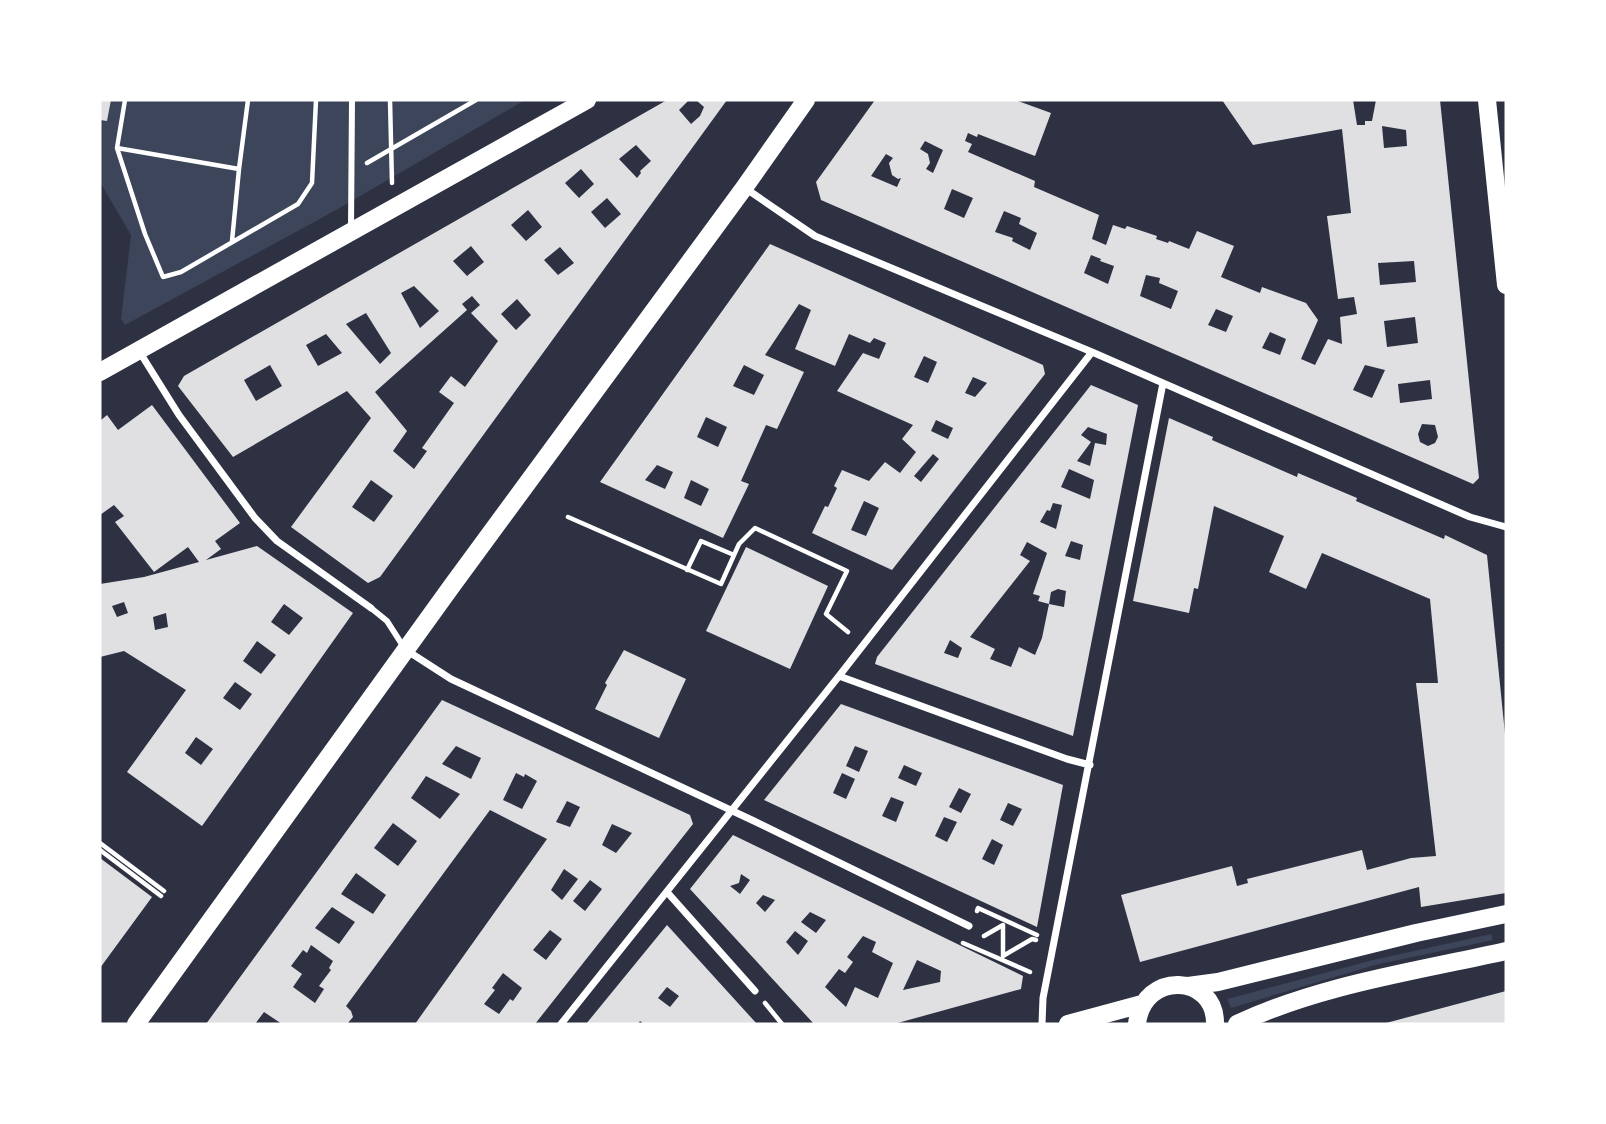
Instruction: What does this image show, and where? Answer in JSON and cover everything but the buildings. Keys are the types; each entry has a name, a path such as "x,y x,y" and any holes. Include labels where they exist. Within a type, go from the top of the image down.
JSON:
{"main road":[{"path":"100,372 587,100"},
{"path":"136,1024 405,649 806,100"},
{"path":"1487,100 1506,285"},
{"path":"1068,1024 1142,1004 1168,985 1188,986 1218,982 1416,933 1506,914"},
{"path":"1237,1024 1276,1006 1377,979 1506,951"},
{"path":"1188,986 1201,993 1211,1005 1215,1024"},
{"path":"1137,1024 1142,1004"}],"street":[{"path":"351,232 352,100"},
{"path":"744,188 815,236 1091,352 1470,517 1506,527"},
{"path":"139,350 179,415 255,518 277,541 387,621 405,649 451,678 970,926"},
{"path":"562,1024 839,676 1091,352"},
{"path":"1042,1024 1043,998 1163,383"},
{"path":"839,676 1090,765"},
{"path":"667,892 757,993"}],"path":[{"path":"125,100 117,148 145,234 163,277 181,272 298,204 312,183 316,100"},
{"path":"232,241 248,100"},
{"path":"390,100 392,188"},
{"path":"351,172 476,100"},
{"path":"117,148 239,169"},
{"path":"568,517 721,584 738,544 755,528 847,571 826,614 848,632"},
{"path":"687,570 701,541 734,555"},
{"path":"100,843 162,893 100,850"},
{"path":"975,940 1003,925 1003,956 1037,938 978,908"},
{"path":"962,943 1030,972"},
{"path":"757,993 782,1024"}],"shaded area":[{"path":"111,100 525,100 338,209 125,325 121,319 131,235 100,182 100,120 107,121"},
{"path":"1491,934 1493,940 1375,965 1231,1008 1227,999 1373,960"}]}
